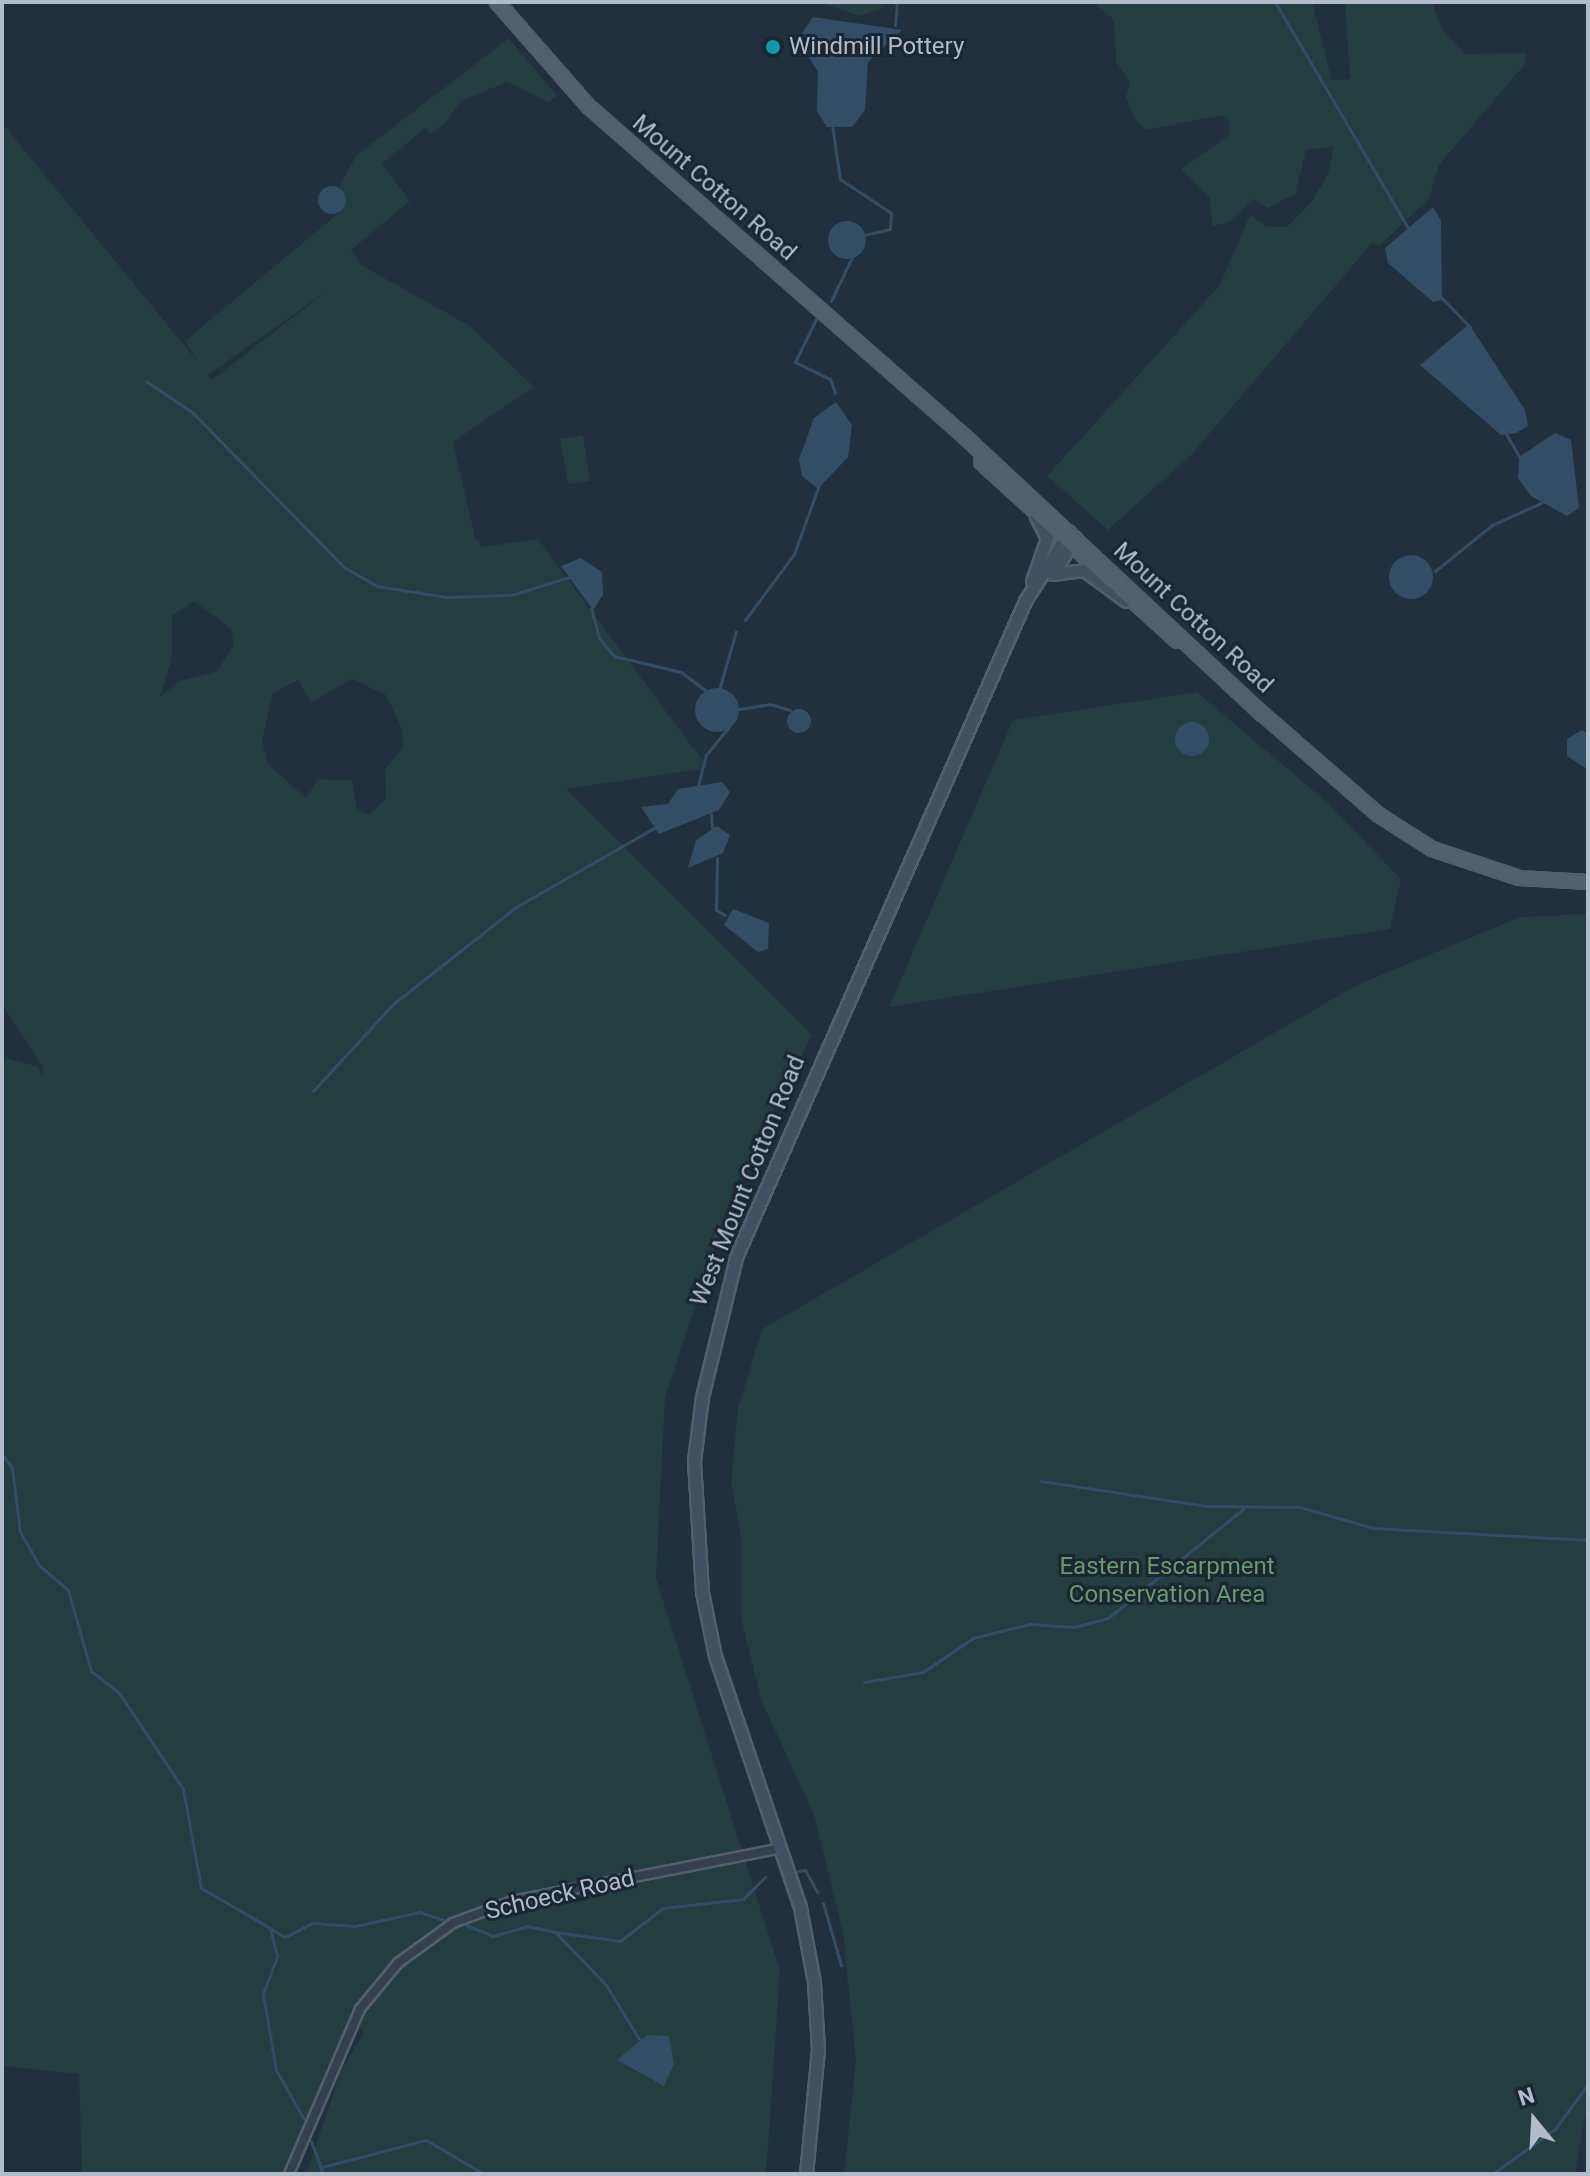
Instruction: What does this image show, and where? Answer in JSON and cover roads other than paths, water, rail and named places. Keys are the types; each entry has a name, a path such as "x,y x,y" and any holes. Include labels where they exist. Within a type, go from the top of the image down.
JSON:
{"main road":[{"name":"Mount Cotton Road","path":"497,2 588,106 914,395 1262,714"},
{"name":"Mount Cotton Road","path":"914,395 1034,514 1069,539 1152,620 1379,815 1432,849 1519,878 1588,882"},
{"path":"1024,606 1047,538 1034,514"},
{"path":"1024,606 1069,539"},
{"path":"1024,606 1052,574 1069,539"},
{"path":"1052,574 1084,570 1152,620"},
{"name":"West Mount Cotton Road","path":"806,2174 818,2050 814,1982 781,1848 715,1656 702,1592 694,1461 714,1326 828,1044 1024,606"}],"street":[{"name":"Schoeck Road","path":"289,2174 360,2009 398,1963 453,1923 512,1901 781,1848"}],"water":[{"path":"813,17 902,30 868,62 865,110 852,127 827,127 817,111 818,72 798,39"},
{"path":"332,186 342,190 346,200 342,210 332,214 322,210 318,200 322,190"},
{"path":"1433,207 1441,221 1442,300 1433,302 1388,263 1385,248"},
{"path":"847,221 860,227 866,240 860,253 847,259 834,253 828,240 834,227"},
{"path":"1469,324 1525,410 1528,426 1516,433 1501,435 1420,365"},
{"path":"836,402 852,425 848,457 818,489 802,476 799,459 814,418"},
{"path":"1555,433 1571,440 1579,508 1567,516 1531,496 1518,478 1519,457"},
{"path":"1411,555 1427,561 1433,577 1427,593 1411,599 1395,593 1389,577 1395,561"},
{"path":"581,558 602,572 603,595 593,610 561,566"},
{"path":"717,688 733,694 739,710 733,726 717,732 701,726 695,710 701,694"},
{"path":"799,709 808,712 811,721 808,730 799,733 790,730 787,721 790,712"},
{"path":"1192,722 1204,727 1209,739 1204,751 1192,756 1180,751 1175,739 1180,727"},
{"path":"1582,730 1588,733 1588,770 1567,756 1567,739"},
{"path":"722,782 730,792 719,810 659,834 641,807 668,804 678,789"},
{"path":"717,826 730,835 723,853 688,868 696,840"},
{"path":"733,909 769,923 768,949 758,952 724,925"},
{"path":"647,2035 669,2036 674,2064 664,2086 617,2060"}],"waterway":[{"path":"895,25 897,2"},
{"path":"1275,2 1410,231"},
{"path":"832,125 840,179 891,213 890,229 865,235"},
{"path":"831,301 853,255"},
{"path":"1440,296 1470,327"},
{"path":"816,319 795,362 830,379 835,393"},
{"path":"146,381 193,413 344,567 377,586 446,597 511,595 569,577"},
{"path":"1505,432 1521,460"},
{"path":"745,620 794,554 819,485"},
{"path":"1435,571 1492,525 1541,503"},
{"path":"591,608 599,638 614,656 681,672 705,690"},
{"path":"719,690 736,631"},
{"path":"739,709 770,704 790,710"},
{"path":"698,786 706,755 729,727"},
{"path":"711,814 712,828"},
{"path":"313,1091 392,1005 516,907 654,828"},
{"path":"717,858 716,910 725,915"},
{"path":"2,1454 12,1468 20,1532 39,1565 68,1590 91,1671 119,1693 183,1789 201,1888 270,1928 277,1957 263,1994 276,2070 304,2119"},
{"path":"1041,1481 1207,1506 1300,1507 1373,1528 1588,1540"},
{"path":"864,1682 923,1672 973,1638 1030,1624 1074,1627 1108,1618 1243,1509"},
{"path":"798,1871 805,1870 817,1892"},
{"path":"555,1932 620,1941 663,1908 743,1899 765,1877"},
{"path":"823,1903 841,1965"},
{"path":"271,1929 285,1937 313,1923 355,1926 419,1912 444,1920"},
{"path":"466,1925 493,1936 527,1926 555,1932 606,1985 639,2039"},
{"path":"1492,2174 1555,2129 1588,2084"},
{"path":"322,2167 426,2140 484,2174"},
{"path":"311,2141 323,2174"}],"place":[{"name":"Windmill Pottery","path":"773,47"}],"park label":[{"name":"Eastern Escarpment Conservation Area","path":"1167,1581"}]}
